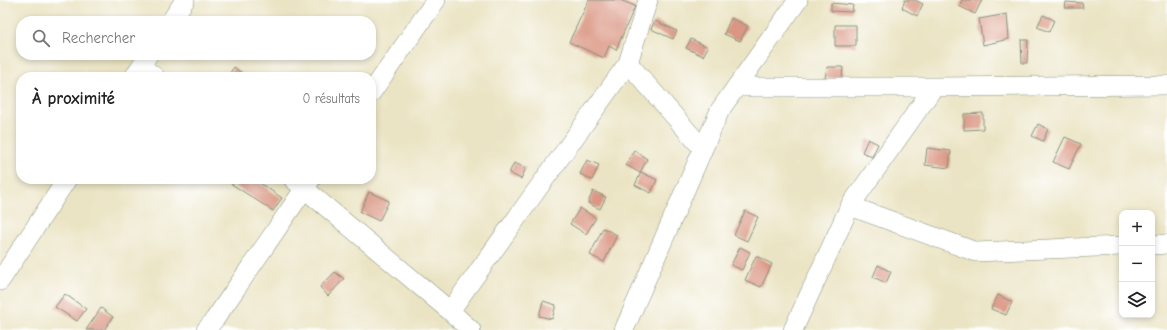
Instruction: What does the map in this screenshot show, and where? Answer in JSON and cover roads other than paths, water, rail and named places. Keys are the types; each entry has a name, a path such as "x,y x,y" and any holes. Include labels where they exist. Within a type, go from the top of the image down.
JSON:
{"street":[{"path":"174,16 185,0"},
{"path":"376,86 436,0"},
{"path":"450,311 628,63 648,0"},
{"path":"624,330 720,110 798,0"},
{"path":"628,63 702,149"},
{"path":"736,87 934,87 1167,84"},
{"path":"793,330 850,206 934,87"},
{"path":"0,281 64,184"},
{"path":"216,326 302,184"},
{"path":"305,184 471,330"},
{"path":"850,206 976,252 1119,246"},
{"path":"1155,245 1167,244"}]}
